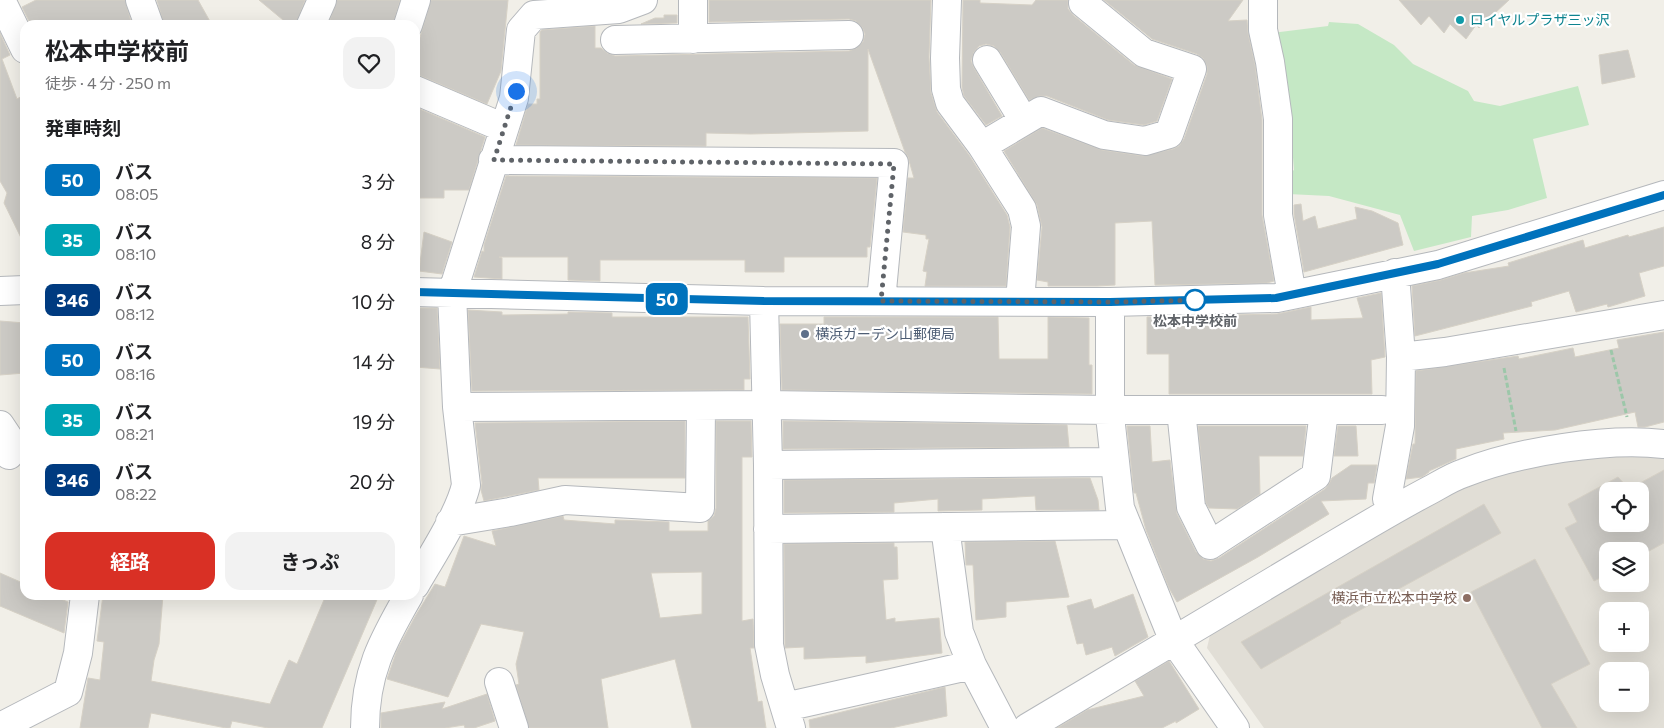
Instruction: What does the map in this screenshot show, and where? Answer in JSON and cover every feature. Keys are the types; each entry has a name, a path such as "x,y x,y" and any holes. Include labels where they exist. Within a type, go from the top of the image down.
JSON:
{"street":[{"path":"1,0 20,39"},
{"path":"140,0 147,20"},
{"path":"313,20 322,0"},
{"path":"410,20 416,0"},
{"path":"420,576 450,522 466,485 457,407 452,294 516,91 521,30 534,15 619,9 643,0"},
{"path":"693,39 694,0"},
{"path":"947,0 945,58 948,96 954,110 982,146 1022,209 1026,226 1020,302"},
{"path":"982,146 1042,111 1104,135 1145,141 1169,134 1192,69 1144,53 1083,3 1085,0"},
{"path":"1263,0 1263,30 1270,62 1278,119 1278,215 1292,294"},
{"path":"615,40 849,35"},
{"path":"987,60 1024,121"},
{"path":"420,92 504,128"},
{"path":"494,160 894,164 881,301"},
{"path":"420,292 764,301 1110,302 1276,298 1438,264 1664,196"},
{"path":"1388,499 1400,426 1401,357 1395,273"},
{"path":"0,291 20,290"},
{"path":"764,301 768,465 769,645 788,717 972,666"},
{"path":"1110,302 1110,410 1120,508 1173,639 1235,728"},
{"path":"1401,357 1445,352 1664,315"},
{"path":"457,407 767,405 1110,410 1382,410"},
{"path":"450,522 510,512 564,500 700,508 701,406"},
{"path":"1181,410 1191,507 1210,545 1316,476 1324,410"},
{"path":"0,426 14,446 9,455"},
{"path":"1027,728 1173,639 1422,494 1463,473 1520,456 1564,448 1611,443 1664,444"},
{"path":"768,465 1115,462"},
{"path":"768,529 1127,525"},
{"path":"945,527 959,632 972,666 1005,728"},
{"path":"1,720 68,692 78,653 84,600"},
{"path":"365,728 366,698 373,666 385,636 406,600"},
{"path":"499,682 514,728"}],"path":[{"path":"1605,325 1633,443"},
{"path":"1500,343 1520,456"}],"shaded area":[{"name":"横浜市立松本中学校","path":"1625,455 1664,457 1664,728 1264,728 1207,648 1211,631 1466,485 1554,461"}],"green space":[{"path":"1329,22 1358,24 1394,45 1413,64 1468,91 1474,101 1500,106 1578,86 1589,125 1533,139 1547,198 1508,210 1472,216 1471,237 1414,251 1400,215 1329,196 1288,194 1287,175 1294,170 1290,119 1272,33 1328,26"}],"building":[{"path":"36,0 125,0 131,20 28,20 22,7"},
{"path":"157,0 198,0 209,20 163,20"},
{"path":"259,0 305,0 298,20 283,20"},
{"path":"337,0 400,0 394,20 330,20"},
{"path":"431,0 508,0 501,71 487,104 420,76 420,37"},
{"path":"709,0 931,0 929,57 931,93 937,112 969,155 1007,215 1010,227 1006,286 925,286 927,272 923,271 929,239 926,239 926,235 903,232 908,178 914,178 868,49 868,131 751,134 706,133 706,146 516,145 528,104 537,104 537,99 540,99 540,32 542,30 595,26 595,48 601,48 615,56 849,51 857,48 863,42 865,34 862,27 856,21 849,19 709,22"},
{"path":"963,0 980,0 980,3 1032,5 1036,0 1068,0 1068,9 1073,15 1134,65 1172,79 1157,121 1144,125 1108,120 1047,96 1039,96 1029,100 1000,52 994,46 986,44 979,46 974,52 971,61 1002,116 986,125 964,96 962,87"},
{"path":"1104,0 1243,0 1228,21 1247,20 1255,65 1262,120 1262,215 1274,281 1267,283 1155,285 1152,221 1115,223 1115,285 1048,286 1048,282 1037,280 1042,227 1037,205 1004,151 1042,128 1102,150 1143,156 1173,149 1179,146 1184,139 1207,74 1207,66 1203,58 1197,54 1152,39"},
{"name":"ロイヤルプラザ三ッ沢","path":"1399,0 1509,0 1479,28 1476,25 1466,39 1450,24 1444,33 1429,16 1421,25"},
{"path":"664,15 677,15 677,23 641,24 655,18 664,18"},
{"path":"0,33 10,55 2,59 17,99 20,97 20,236 4,203 7,193 0,181"},
{"path":"1628,50 1635,77 1602,84 1599,55"},
{"path":"420,109 485,137 469,190 444,190 444,198 420,198"},
{"path":"506,176 877,178 870,247 867,247 867,257 784,257 784,272 745,272 745,260 600,260 600,281 568,280 568,257 499,257 502,258 502,279 474,277 482,251 484,252 484,245"},
{"path":"1301,204 1303,221 1315,216 1318,229 1357,219 1355,207 1372,211 1398,223 1403,245 1304,272 1294,214 1294,205"},
{"path":"1664,227 1664,266 1639,273 1645,296 1608,307 1607,304 1576,312 1569,291 1531,302 1532,306 1415,336 1412,286 1464,273 1509,266 1508,263 1583,240 1585,248 1628,235 1629,237"},
{"path":"424,232 452,242 442,274 420,271"},
{"path":"1381,293 1385,357 1371,360 1372,394 1169,394 1169,354 1147,354 1147,317 1277,314 1311,307 1311,320 1363,318 1357,298"},
{"path":"420,308 437,308 440,369 420,367"},
{"path":"468,310 502,312 502,315 568,314 568,312 612,313 612,317 748,317 750,379 744,379 744,390 472,391"},
{"path":"824,317 998,317 999,359 1048,359 1048,317 1089,318 1089,365 1092,365 1092,394 782,390 780,324 824,324"},
{"path":"0,321 20,323 20,373 0,375"},
{"path":"1664,332 1664,422 1638,427 1635,412 1555,430 1503,433 1504,439 1456,449 1456,459 1429,471 1422,477 1406,479 1413,444 1415,444 1416,371 1518,356 1519,359 1573,348 1575,357 1619,348 1617,340"},
{"path":"685,421 685,478 538,478 539,490 484,501 481,490 482,483 475,423"},
{"path":"716,421 751,421 752,457 742,457 742,621 753,619 754,648 750,648 758,702 762,701 766,728 692,728 675,659 601,679 608,728 529,728 516,685 519,684 516,664 524,632 481,624 448,697 387,679 397,650 435,584 445,587 464,536 496,546 492,531 563,516 564,520 615,524 615,520 669,522 669,531 708,531 708,521 714,516 716,508","holes":["702,572 702,614 660,618 651,573"]},
{"path":"783,421 1067,425 1069,447 783,449"},
{"path":"1127,426 1150,426 1152,462 1170,460 1177,514 1196,552 1203,559 1211,561 1219,558 1325,489 1332,478 1351,465 1377,465 1374,483 1368,483 1366,499 1321,501 1329,514 1258,557 1177,602 1169,588 1146,530 1136,493 1134,493"},
{"path":"1198,426 1306,426 1303,456 1259,456 1260,494 1237,509 1209,508 1206,503"},
{"path":"1338,426 1356,426 1358,456 1334,456"},
{"path":"1664,470 1664,543 1649,551 1649,542 1599,542 1599,578 1594,581 1565,528 1577,522 1568,504 1599,487 1599,532 1649,532 1649,482 1642,482"},
{"path":"1618,477 1623,482 1609,482"},
{"path":"1090,478 1098,500 1099,510 1036,510 1035,496 982,499 982,510 938,511 938,499 894,503 894,512 784,513 784,480"},
{"path":"1484,504 1501,533 1340,621 1341,623 1261,669 1241,642"},
{"path":"1055,541 1069,597 1006,602 1006,617 976,620 973,565 966,565 965,542"},
{"path":"894,543 894,547 897,547 898,579 883,580 886,620 895,618 895,622 939,618 942,653 866,663 866,656 804,659 804,647 785,648 784,544"},
{"path":"1535,559 1590,664 1551,684 1577,728 1542,728 1471,592"},
{"path":"0,573 20,582 20,600 63,600 68,602 64,633 0,606"},
{"path":"1133,594 1148,637 1115,656 1112,647 1086,655 1083,643 1077,644 1067,606 1091,599 1094,609"},
{"path":"102,600 163,600 159,644 154,660 151,681 270,704 289,660 297,664 324,600 377,600 322,728 268,728 232,721 230,728 226,728 151,713 148,728 80,728 88,678 100,680 104,642 97,641"},
{"path":"1169,661 1199,709 1176,723 1176,721 1162,728 1057,728 1087,710 1144,696 1135,681"},
{"path":"945,687 947,716 891,728 810,728 809,720"},
{"path":"487,694 495,721 474,728 465,728 464,725 445,728 381,728 381,713 445,702 442,709"}],"bus line":[{"name":"50","path":"420,292 764,301 1110,302 1276,298 1438,264 1664,195"}],"place":[{"name":"ロイヤルプラザ三ッ沢","path":"1460,20"},
{"name":"松本中学校前","path":"1195,300"},
{"name":"横浜ガーデン山郵便局","path":"805,334"},
{"name":"横浜市立松本中学校","path":"1467,598"}],"route":[{"path":"516,91 494,160 894,164 881,301 1110,302 1202,300 1195,300"}]}
